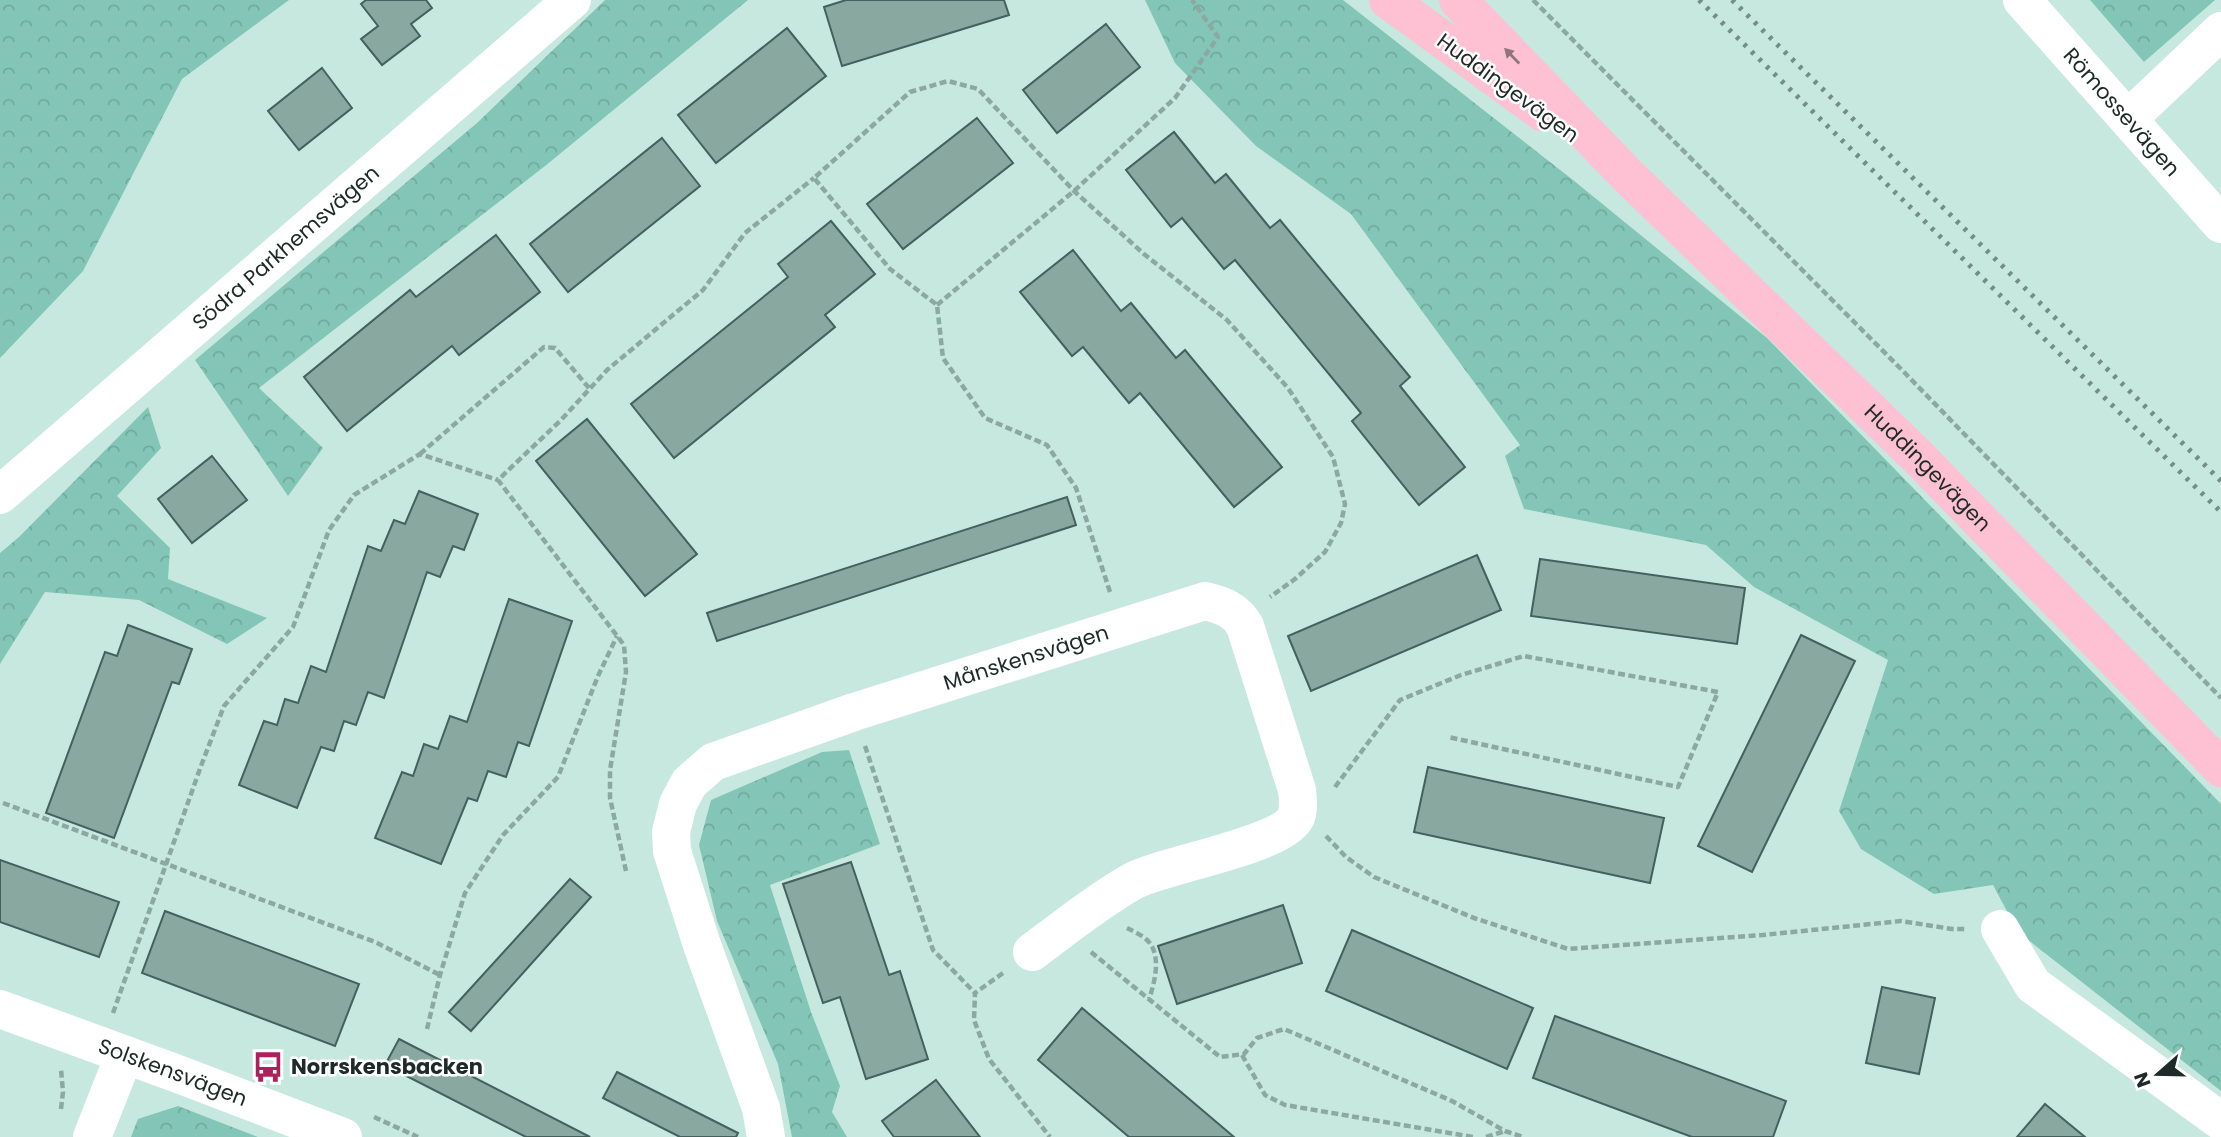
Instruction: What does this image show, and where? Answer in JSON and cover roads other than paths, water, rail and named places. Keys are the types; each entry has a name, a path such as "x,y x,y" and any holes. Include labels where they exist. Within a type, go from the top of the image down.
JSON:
{"main road":[{"name":"Huddingevägen","path":"1388,0 1627,175"},
{"name":"Huddingevägen","path":"1458,0 1627,175 1918,457 2221,768"}],"street":[{"name":"Södra Parkhemsvägen","path":"0,495 572,0"},
{"name":"Römossevägen","path":"2022,0 2221,223"},
{"path":"2129,118 2221,31"},
{"name":"Månskensvägen","path":"766,1137 761,1108 702,945 672,851 671,832 678,804 689,783 713,762 854,712 1205,601 1223,606 1241,618 1297,790 1298,809 1295,819 1283,829 1258,841 1135,880 1032,952"},
{"path":"2000,929 2033,985 2221,1121"},
{"name":"Solskensvägen","path":"0,1009 343,1137"},
{"path":"92,1137 124,1056"}],"railway":[{"path":"1699,0 2221,512"},
{"path":"1732,0 2221,481"}],"place":[{"name":"Norrskensbacken","path":"268,1067"}]}
